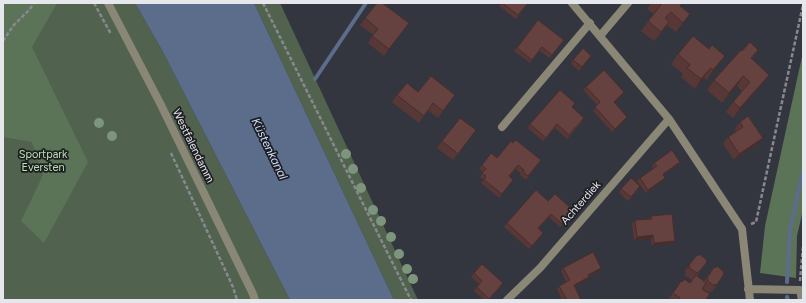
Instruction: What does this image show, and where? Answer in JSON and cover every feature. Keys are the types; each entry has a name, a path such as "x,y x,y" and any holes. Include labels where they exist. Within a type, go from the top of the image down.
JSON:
{"street":[{"name":"Westfalendamm","path":"108,3 161,105 255,300"},
{"path":"572,3 669,119 742,229 750,300"},
{"path":"600,36 628,3"},
{"path":"502,127 590,24"},
{"name":"Achterdiek","path":"507,300 540,268 669,119"},
{"path":"748,289 800,290 802,300"}],"path":[{"path":"3,41 13,26 34,3"},
{"path":"94,3 112,37"},
{"path":"263,3 411,300"},
{"path":"742,229 756,222 803,5"},
{"path":"169,148 233,287 237,300"},
{"path":"800,290 803,246"}],"green space":[{"path":"3,3 135,3 163,52 290,300 3,300"},
{"name":"Sportpark Eversten","path":"3,3 57,3 32,47 88,162 44,243 21,221 43,175 32,142 3,137"},
{"path":"254,3 280,3 418,300 394,300"},
{"path":"803,52 803,210 797,236 796,278 760,273 765,226"}],"water":[{"name":"Küstenkanal","path":"135,3 254,3 394,300 290,300 163,52"}],"building":[{"path":"377,3 382,3 409,23 389,49 372,36 378,29 365,18"},
{"path":"502,3 528,3 518,15"},
{"path":"659,3 682,3 680,6 690,14 683,23 671,12 665,18 669,22 661,32 648,21 661,5"},
{"path":"538,20 564,40 552,55 542,47 532,60 517,48"},
{"path":"693,36 709,49 712,45 725,56 713,70 711,68 701,79 687,68 690,65 678,54"},
{"path":"750,42 758,50 751,58 769,75 740,108 733,102 750,82 743,76 729,93 714,80"},
{"path":"583,48 591,56 582,67 573,60"},
{"path":"604,70 624,92 614,102 627,117 615,129 595,107 600,102 586,87"},
{"path":"431,76 455,95 443,111 433,103 424,116 397,95 407,83 418,92"},
{"path":"560,90 575,103 572,107 584,118 569,135 557,124 546,138 530,124"},
{"path":"748,116 763,138 739,154 728,137 743,127 740,122"},
{"path":"460,118 476,130 458,154 442,141"},
{"path":"516,140 541,160 528,176 518,165 509,176 513,180 502,194 484,180 486,176 482,173 486,169 482,165 491,153 497,158 511,141 513,143"},
{"path":"672,150 680,162 663,174 665,178 648,190 640,178 657,166 654,163"},
{"path":"631,178 640,186 631,197 621,189"},
{"path":"536,190 548,201 555,194 574,211 562,224 551,214 538,228 543,233 532,246 507,223"},
{"path":"672,214 675,241 654,243 653,235 637,237 635,220 652,219 651,216"},
{"path":"593,252 601,268 588,275 589,277 574,285 581,300 567,300 559,286 570,280 563,268"},
{"path":"699,254 707,260 707,262 697,273 689,268 689,265"},
{"path":"482,264 503,283 489,299 477,287 482,281 474,273"},
{"path":"717,266 724,272 724,274 717,285 715,284 714,286 707,280 707,278 714,267 715,268"},
{"path":"696,275 706,283 702,289 710,294 706,299 708,300 679,300 680,298 673,293 681,281 682,282 684,279 690,283"}],"waterway":[{"path":"315,79 366,3"},
{"path":"787,282 790,230 803,171"}]}
